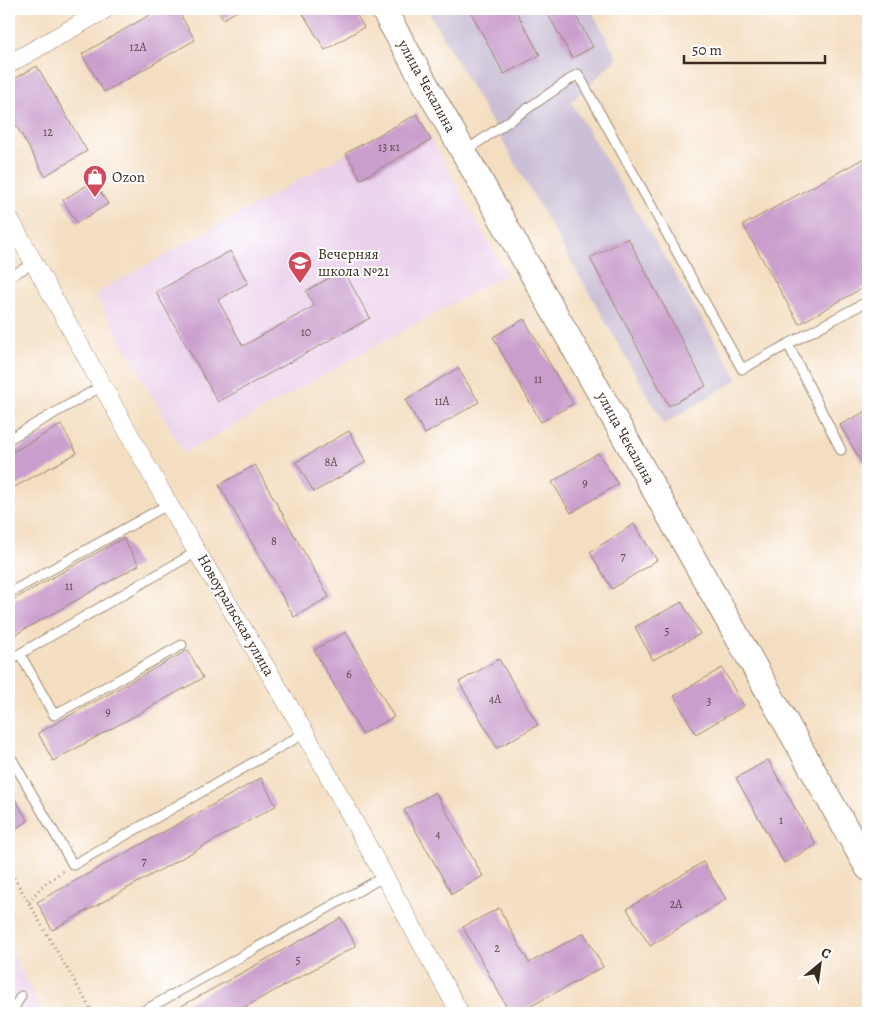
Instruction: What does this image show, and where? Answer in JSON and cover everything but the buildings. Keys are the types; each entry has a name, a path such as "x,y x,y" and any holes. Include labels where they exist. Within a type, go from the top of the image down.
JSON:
{"main road":[{"name":"улица Чекалина","path":"383,9 868,868"}],"street":[{"path":"9,64 106,9"},
{"name":"Новоуральская улица","path":"9,218 169,504 305,733 460,1013"}],"lane":[{"path":"464,152 578,74 742,368 868,301"},
{"path":"9,277 34,263"},
{"path":"788,344 841,450"},
{"path":"9,439 102,386"},
{"path":"9,593 169,504"},
{"path":"9,660 198,550"},
{"path":"20,654 54,715 182,644"},
{"path":"9,754 73,865 305,733"},
{"path":"140,1013 384,876"},
{"path":"11,1013 21,996"}],"path":[{"path":"28,902 41,886 73,865"},
{"path":"9,869 93,1013"}],"shaded area":[{"path":"427,9 591,9 617,58 571,102 738,379 664,424"},
{"name":"Вечерняя школа №21","path":"417,114 506,274 184,453 95,294"},
{"path":"9,946 42,1013 9,1013"}],"place":[{"name":"Ozon","path":"95,198"},
{"name":"Вечерняя школа №21","path":"300,284"}]}
